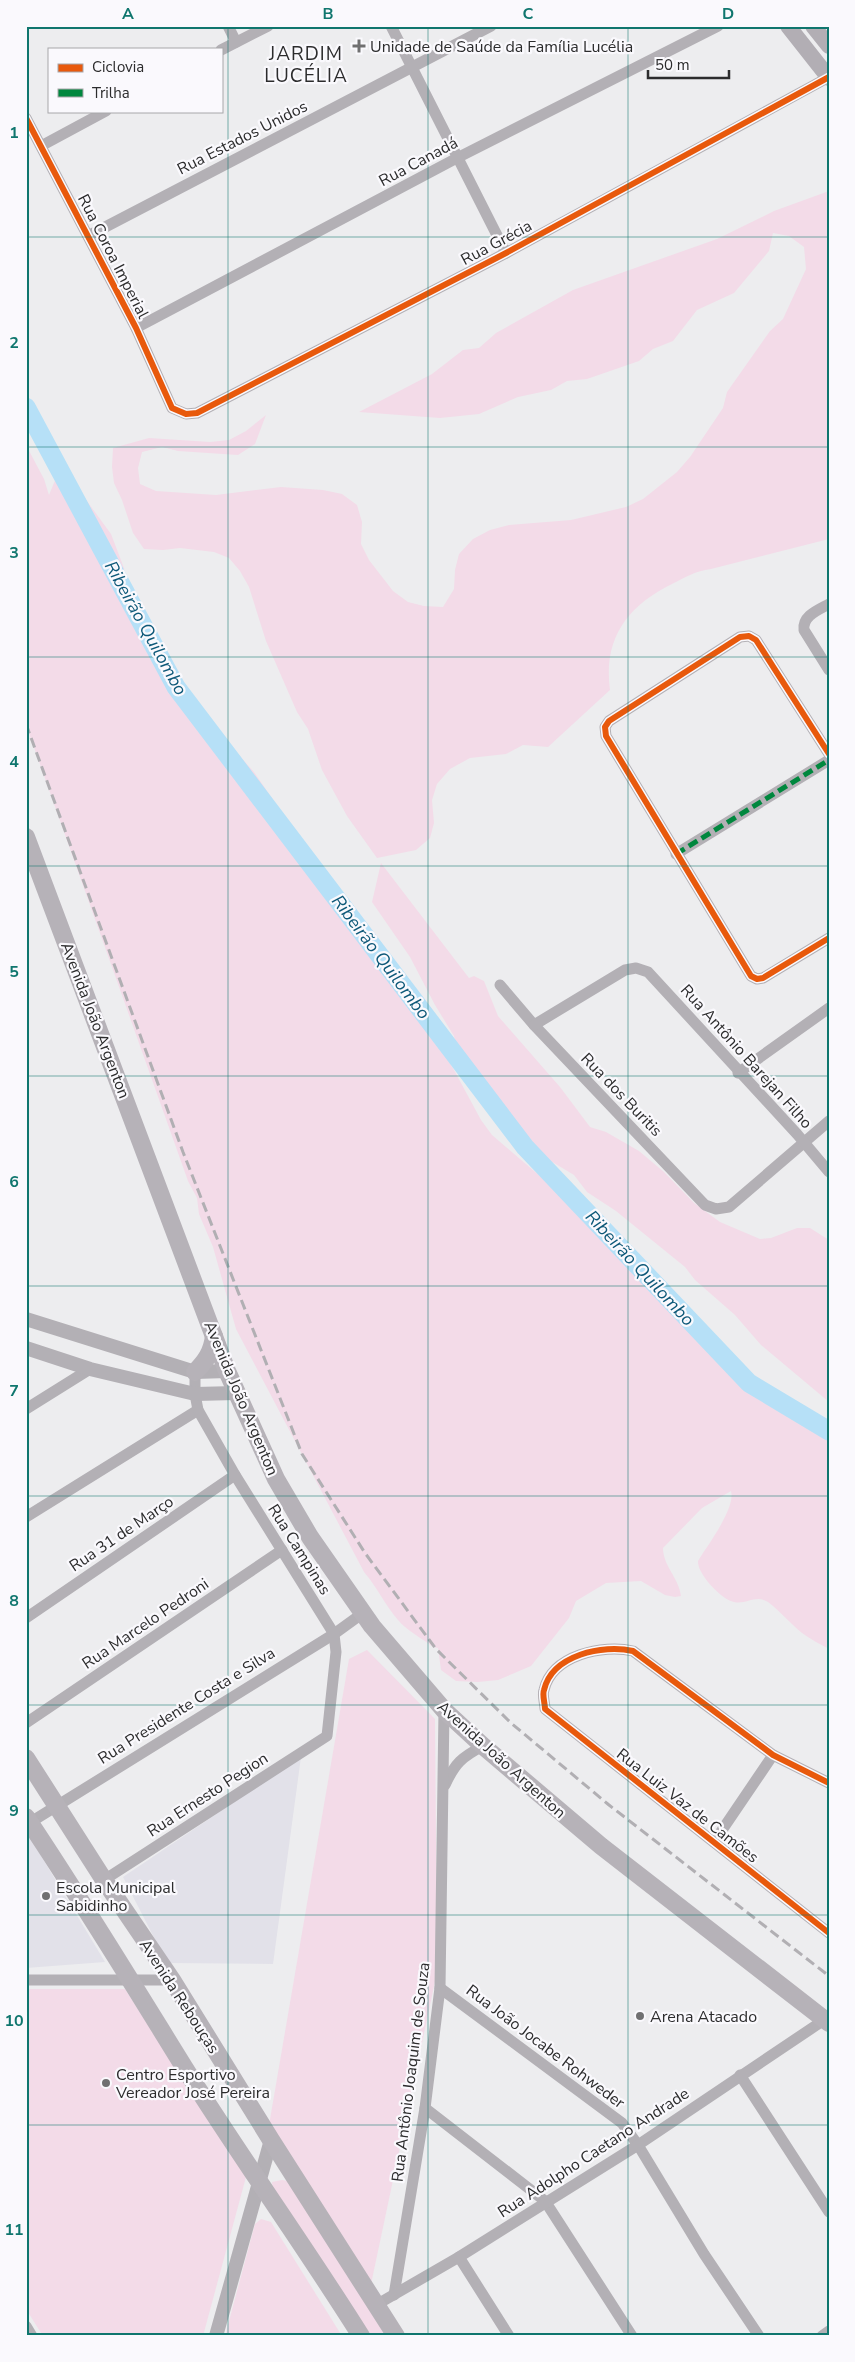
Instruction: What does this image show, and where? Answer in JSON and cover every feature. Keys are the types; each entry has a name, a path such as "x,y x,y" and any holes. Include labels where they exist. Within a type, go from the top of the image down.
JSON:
{"main road":[{"path":"788,26 828,78"},
{"path":"813,26 829,46"},
{"name":"Avenida João Argenton","path":"26,837 227,1371 276,1479 310,1537 363,1613 444,1710 483,1746 601,1846 826,2022"},
{"path":"195,1372 205,1362 212,1350 214,1336"},
{"name":"Avenida Rebouças","path":"26,1758 104,1880 172,1980 396,2336"},
{"name":"Avenida Rebouças","path":"27,1821 132,1980 184,2066 260,2184 288,2223 361,2336"}],"street":[{"path":"228,26 236,42"},
{"path":"222,49 268,26"},
{"path":"390,26 506,253"},
{"name":"Rua Estados Unidos","path":"88,236 491,26"},
{"name":"Rua Canadá","path":"136,328 457,158 718,26"},
{"name":"Rua Grécia","path":"172,408 186,414 197,413 506,253 828,78"},
{"path":"41,146 104,112"},
{"name":"Rua Coroa Imperial","path":"26,118 136,328 172,408"},
{"path":"829,604 807,618 804,630 829,670"},
{"path":"829,754 756,640 749,636 740,637 609,721 605,728 606,736 751,976 757,979 763,978 829,938"},
{"path":"676,854 829,760"},
{"name":"Rua Antônio Barejan Filho","path":"534,1025 625,970 636,968 648,972 829,1172"},
{"name":"Rua dos Buritis","path":"500,985 534,1025 705,1205 716,1209 729,1206 803,1142"},
{"path":"738,1073 829,1008"},
{"path":"803,1142 829,1121"},
{"path":"26,1319 195,1372 227,1371"},
{"path":"26,1348 90,1369 195,1394 236,1393"},
{"path":"26,1409 90,1369"},
{"name":"Rua Campinas","path":"195,1372 195,1394 198,1410 235,1475 334,1634"},
{"path":"26,1517 198,1410"},
{"name":"Rua 31 de Março","path":"26,1618 235,1475"},
{"name":"Rua Marcelo Pedroni","path":"26,1723 282,1550"},
{"name":"Rua Presidente Costa e Silva","path":"27,1821 334,1634 363,1613"},
{"name":"Rua Ernesto Pegion","path":"104,1880 327,1736 336,1652 334,1634"},
{"name":"Rua Luiz Vaz de Camões","path":"773,1755 633,1652 619,1648 606,1648 570,1659 551,1673 543,1691 546,1709 829,1933"},
{"name":"Rua Antônio Joaquim de Souza","path":"394,2295 425,2108 440,1988 444,1710"},
{"name":"Rua Antônio Joaquim de Souza","path":"443,1791 452,1769 463,1756 483,1746"},
{"path":"714,1842 773,1755 829,1783"},
{"path":"26,1980 172,1980"},
{"name":"Rua João Jocabe Rohweder","path":"440,1988 622,2123 638,2145 704,2254 759,2336"},
{"name":"Rua Adolpho Caetano Andrade","path":"376,2305 458,2257 545,2201 638,2145 740,2075 826,2022"},
{"path":"740,2075 829,2212"},
{"path":"425,2108 545,2201 632,2336"},
{"path":"216,2336 271,2140"},
{"path":"458,2257 509,2336"},
{"path":"26,2326 32,2336"},
{"path":"822,2336 829,2331"}],"shaded area":[{"path":"829,191 829,539 700,571 656,593 631,614 615,640 610,655 610,690 548,747 523,745 506,754 470,758 450,769 437,784 432,800 434,823 430,838 416,850 377,858 347,816 322,770 308,729 297,712 266,641 249,587 240,571 229,558 214,552 180,548 163,550 144,549 133,533 114,483 112,467 113,448 149,438 210,442 229,440 246,431 266,415 255,444 238,455 178,451 162,447 142,452 138,468 140,484 156,491 216,495 281,487 323,490 342,494 357,505 362,522 361,544 369,560 393,591 408,602 424,606 443,607 454,589 455,570 459,554 473,539 490,530 509,525 571,520 626,507 643,499 677,472 690,457 723,408 727,392 770,331 783,319 806,269 804,247 789,236 773,233 769,251 734,293 697,310 673,341 653,349 639,361 587,379 567,381 551,390 518,397 479,414 440,418 359,412 432,374 463,350 479,348 496,333 573,290 717,239 774,211"},
{"path":"26,445 44,479 49,495 56,478 65,477 73,482 111,534 124,568 127,596 143,630 177,676 194,705 254,772 302,842 343,898 363,921 375,946 397,977 454,1070 481,1120 492,1135 554,1188 569,1197 606,1236 688,1312 710,1339 770,1401 829,1438 829,1649 802,1633 764,1600 755,1599 738,1603 723,1597 711,1586 702,1573 698,1561 725,1517 729,1507 731,1491 702,1508 663,1548 666,1561 681,1596 665,1595 641,1581 606,1583 576,1601 569,1618 531,1666 498,1680 478,1682 456,1681 441,1670 438,1648 433,1647 402,1624 364,1572 236,1329 213,1247 199,1214 197,1198 188,1181 26,725"},
{"path":"381,863 469,978 474,976 484,981 498,1016 560,1087 590,1127 606,1132 639,1151 664,1172 694,1203 720,1222 760,1239 771,1238 797,1228 810,1228 829,1240 829,1402 761,1345 735,1315 695,1280 685,1267 616,1211 587,1192 574,1175 534,1151 502,1120 458,1052 454,1036 435,1005 410,957 372,902"},
{"path":"367,1650 435,1719 437,1972 370,2289 268,2131 349,1659"},
{"path":"301,1757 273,1964 167,1963 123,1877"},
{"name":"Escola Municipal Sabidinho","path":"26,1831 105,1962 26,1968"},
{"name":"Centro Esportivo Vereador José Pereira","path":"26,1989 125,1989 246,2177 203,2336 43,2336 26,2309"},
{"path":"288,2181 387,2336 367,2336 273,2190 272,2182"},
{"path":"261,2219 271,2222 342,2336 225,2336 255,2224"}],"waterway":[{"name":"Ribeirão Quilombo","path":"26,407 176,687 525,1147 749,1383 829,1431"}],"railway":[{"path":"26,724 183,1152 302,1454 365,1553 436,1649 511,1723 609,1805 829,1976"}],"marked path":[{"path":"676,854 829,760"}],"cycle path":[{"path":"26,118 136,328 172,408 186,414 197,413 506,253 829,77"},
{"path":"829,754 756,640 749,636 740,637 609,721 605,727 606,736 751,976 757,979 763,978 829,938"},
{"path":"829,1783 773,1755 633,1651 608,1649 594,1651 568,1660 557,1668 549,1678 544,1690 545,1709 829,1933"}],"place":[{"name":"Unidade de Saúde da Família Lucélia","path":"359,46"},
{"name":"Escola Municipal Sabidinho","path":"46,1896"},
{"name":"Arena Atacado","path":"640,2016"},
{"name":"Centro Esportivo Vereador José Pereira","path":"106,2083"}],"district":[{"name":"JARDIM LUCÉLIA","path":"306,64"}]}
